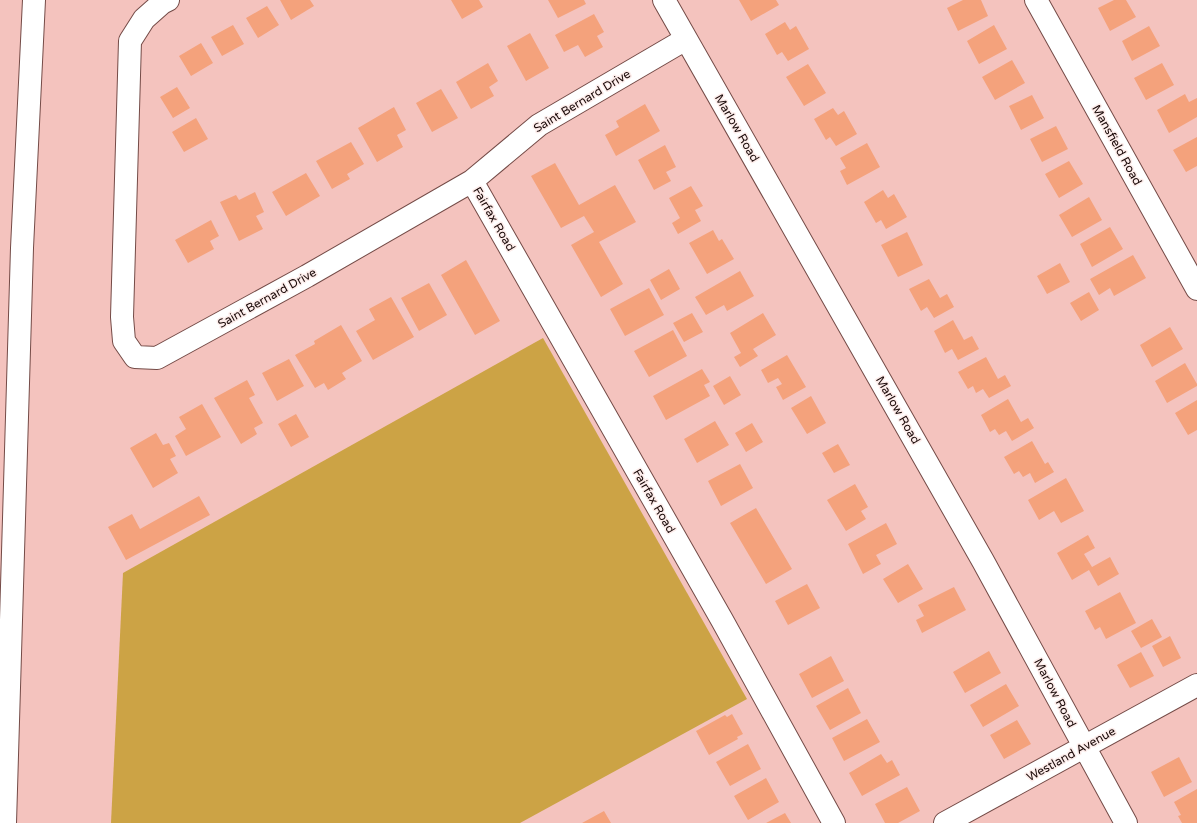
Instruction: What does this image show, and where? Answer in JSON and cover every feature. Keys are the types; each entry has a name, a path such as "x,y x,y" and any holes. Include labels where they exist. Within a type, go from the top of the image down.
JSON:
{"main road":[{"path":"5,823 22,248 34,0"},
{"name":"Saint Bernard Drive","path":"168,0 144,18 130,41 122,309 124,341 135,357 157,358 307,276 472,181 539,125 686,39"},
{"name":"Marlow Road","path":"664,0 983,561 1083,747 1126,823"},
{"name":"Mansfield Road","path":"1036,0 1197,289"},
{"name":"Fairfax Road","path":"472,181 722,620 834,823"},
{"name":"Westland Avenue","path":"946,823 1197,685"}],"shaded area":[{"path":"543,338 747,699 520,823 111,823 123,573"}],"building":[{"path":"280,0 310,0 314,6 291,20"},
{"path":"451,0 479,0 483,7 462,19"},
{"path":"548,0 584,0 586,4 558,18"},
{"path":"739,0 776,0 779,5 751,21"},
{"path":"963,0 981,0 988,16 958,31 947,8"},
{"path":"1114,0 1126,0 1136,17 1110,31 1098,8"},
{"path":"267,6 279,25 258,38 246,18"},
{"path":"594,14 604,32 597,36 603,47 585,57 578,45 564,52 555,35"},
{"path":"785,22 790,30 796,26 809,49 788,61 782,52 777,55 765,34"},
{"path":"233,25 244,44 222,56 211,37"},
{"path":"994,25 1007,49 979,64 967,41"},
{"path":"1149,26 1160,46 1132,61 1122,41"},
{"path":"530,33 549,68 526,81 507,46"},
{"path":"201,43 213,63 191,76 179,56"},
{"path":"1012,60 1025,83 995,100 982,77"},
{"path":"488,63 498,81 489,87 494,96 471,109 456,82"},
{"path":"1162,63 1174,85 1146,100 1134,78"},
{"path":"808,64 826,93 804,106 786,77"},
{"path":"177,87 190,108 173,118 160,97"},
{"path":"441,89 458,118 432,132 416,103"},
{"path":"1185,94 1189,102 1197,98 1197,117 1169,133 1157,110"},
{"path":"1032,95 1044,118 1021,130 1009,106"},
{"path":"645,104 660,131 616,156 605,135 619,127 616,121"},
{"path":"394,107 406,130 397,135 403,147 377,162 358,128"},
{"path":"833,108 838,115 844,111 857,134 836,146 830,137 826,140 814,119"},
{"path":"196,118 208,139 184,152 172,132"},
{"path":"1056,126 1068,149 1042,162 1030,139"},
{"path":"1197,137 1197,166 1186,172 1173,150"},
{"path":"351,142 364,164 347,174 350,179 332,189 316,161"},
{"path":"867,143 880,167 847,185 840,171 846,168 840,158"},
{"path":"665,145 676,167 666,172 671,181 654,190 638,160"},
{"path":"1069,161 1083,184 1059,198 1045,174"},
{"path":"555,163 579,205 615,185 636,222 599,242 623,284 601,297 571,245 594,232 584,216 561,228 531,176"},
{"path":"306,173 320,196 286,216 272,192"},
{"path":"691,186 703,206 695,210 701,221 678,234 672,223 680,218 669,198"},
{"path":"883,190 888,198 894,194 907,217 886,229 881,220 876,223 864,202"},
{"path":"255,192 264,212 256,216 263,229 239,241 220,202 236,195 239,200"},
{"path":"1089,197 1102,220 1072,237 1059,215"},
{"path":"211,220 219,236 210,241 214,249 188,263 175,240"},
{"path":"1110,227 1123,249 1092,267 1080,244"},
{"path":"713,230 719,241 722,239 734,259 707,274 689,243"},
{"path":"907,232 923,265 898,277 881,245"},
{"path":"1133,255 1146,278 1114,296 1110,288 1099,295 1090,279"},
{"path":"466,260 500,321 475,335 441,275"},
{"path":"1060,263 1070,282 1047,294 1037,276"},
{"path":"669,269 680,289 661,300 650,280"},
{"path":"740,271 754,296 727,311 724,305 706,315 695,297"},
{"path":"929,279 940,298 947,294 954,307 934,318 927,307 921,311 909,289"},
{"path":"429,283 447,315 419,331 401,298"},
{"path":"649,288 664,315 625,336 610,309"},
{"path":"1089,292 1099,310 1081,321 1070,303"},
{"path":"391,297 414,337 373,360 356,331 375,320 369,309"},
{"path":"692,313 703,332 684,342 673,323"},
{"path":"763,313 776,335 753,349 758,356 740,367 734,357 741,353 730,333"},
{"path":"953,320 964,340 972,336 979,349 958,360 952,349 945,353 934,331"},
{"path":"341,325 362,361 342,373 346,379 328,390 324,383 315,388 295,355 315,344 314,341"},
{"path":"1170,327 1183,349 1152,367 1140,345"},
{"path":"673,330 687,356 649,377 634,351"},
{"path":"787,355 806,387 783,400 776,387 782,384 778,378 768,383 761,370"},
{"path":"986,357 998,379 1005,375 1011,386 989,398 983,389 976,393 973,386 968,389 958,372"},
{"path":"289,359 304,386 277,401 262,373"},
{"path":"1185,363 1197,386 1167,403 1155,381"},
{"path":"702,369 710,382 704,385 710,396 666,420 653,396"},
{"path":"730,376 741,395 724,405 713,386"},
{"path":"247,380 255,395 249,398 263,423 254,428 257,434 241,444 214,398"},
{"path":"811,396 826,423 807,434 791,408"},
{"path":"1008,399 1021,422 1028,418 1034,428 1012,441 1006,431 999,435 995,429 990,432 981,415"},
{"path":"1197,400 1197,430 1188,435 1175,413"},
{"path":"202,404 221,437 186,456 175,436 186,429 179,417"},
{"path":"296,414 309,437 291,447 278,424"},
{"path":"715,421 729,445 697,463 684,439"},
{"path":"752,423 763,442 746,452 735,433"},
{"path":"156,433 163,445 169,443 176,456 170,459 178,473 153,488 130,448"},
{"path":"1032,441 1045,464 1048,462 1054,472 1035,483 1030,473 1023,477 1019,471 1014,474 1004,457"},
{"path":"838,444 850,465 834,473 822,453"},
{"path":"740,464 753,488 721,506 708,481"},
{"path":"1066,478 1084,511 1061,523 1054,511 1039,520 1028,500"},
{"path":"855,484 868,507 861,511 866,519 846,531 827,500"},
{"path":"199,496 210,515 126,560 108,527 132,514 140,529"},
{"path":"756,508 792,569 766,584 730,523"},
{"path":"886,523 897,544 876,555 881,564 863,574 848,544"},
{"path":"1088,535 1095,548 1084,554 1092,567 1110,557 1119,574 1098,586 1089,570 1072,580 1057,553"},
{"path":"908,564 923,589 898,603 883,579"},
{"path":"807,584 820,608 788,625 775,601"},
{"path":"954,587 966,610 922,633 916,620 924,616 918,605"},
{"path":"1120,592 1136,623 1106,639 1100,627 1095,630 1085,611"},
{"path":"1152,619 1162,637 1141,648 1131,631"},
{"path":"1170,636 1181,658 1163,667 1152,646"},
{"path":"989,651 1001,673 965,693 953,672"},
{"path":"1141,652 1154,676 1130,688 1117,665"},
{"path":"831,656 844,681 812,698 799,674"},
{"path":"1006,684 1019,706 983,727 970,705"},
{"path":"848,688 861,713 830,730 816,706"},
{"path":"732,714 743,734 737,737 738,739 709,755 696,731 725,715 727,717"},
{"path":"867,719 880,742 844,761 832,738"},
{"path":"1017,720 1031,744 1004,759 990,735"},
{"path":"748,744 761,769 730,786 716,762"},
{"path":"881,754 887,763 892,760 900,775 862,796 849,773"},
{"path":"1179,757 1192,782 1164,797 1151,772"},
{"path":"766,778 779,802 748,820 734,796"},
{"path":"907,787 920,811 898,823 885,823 875,804"},
{"path":"1197,789 1197,823 1182,823 1178,816 1181,815 1174,802"},
{"path":"604,811 611,823 582,823"},
{"path":"785,813 791,823 766,823"}]}
